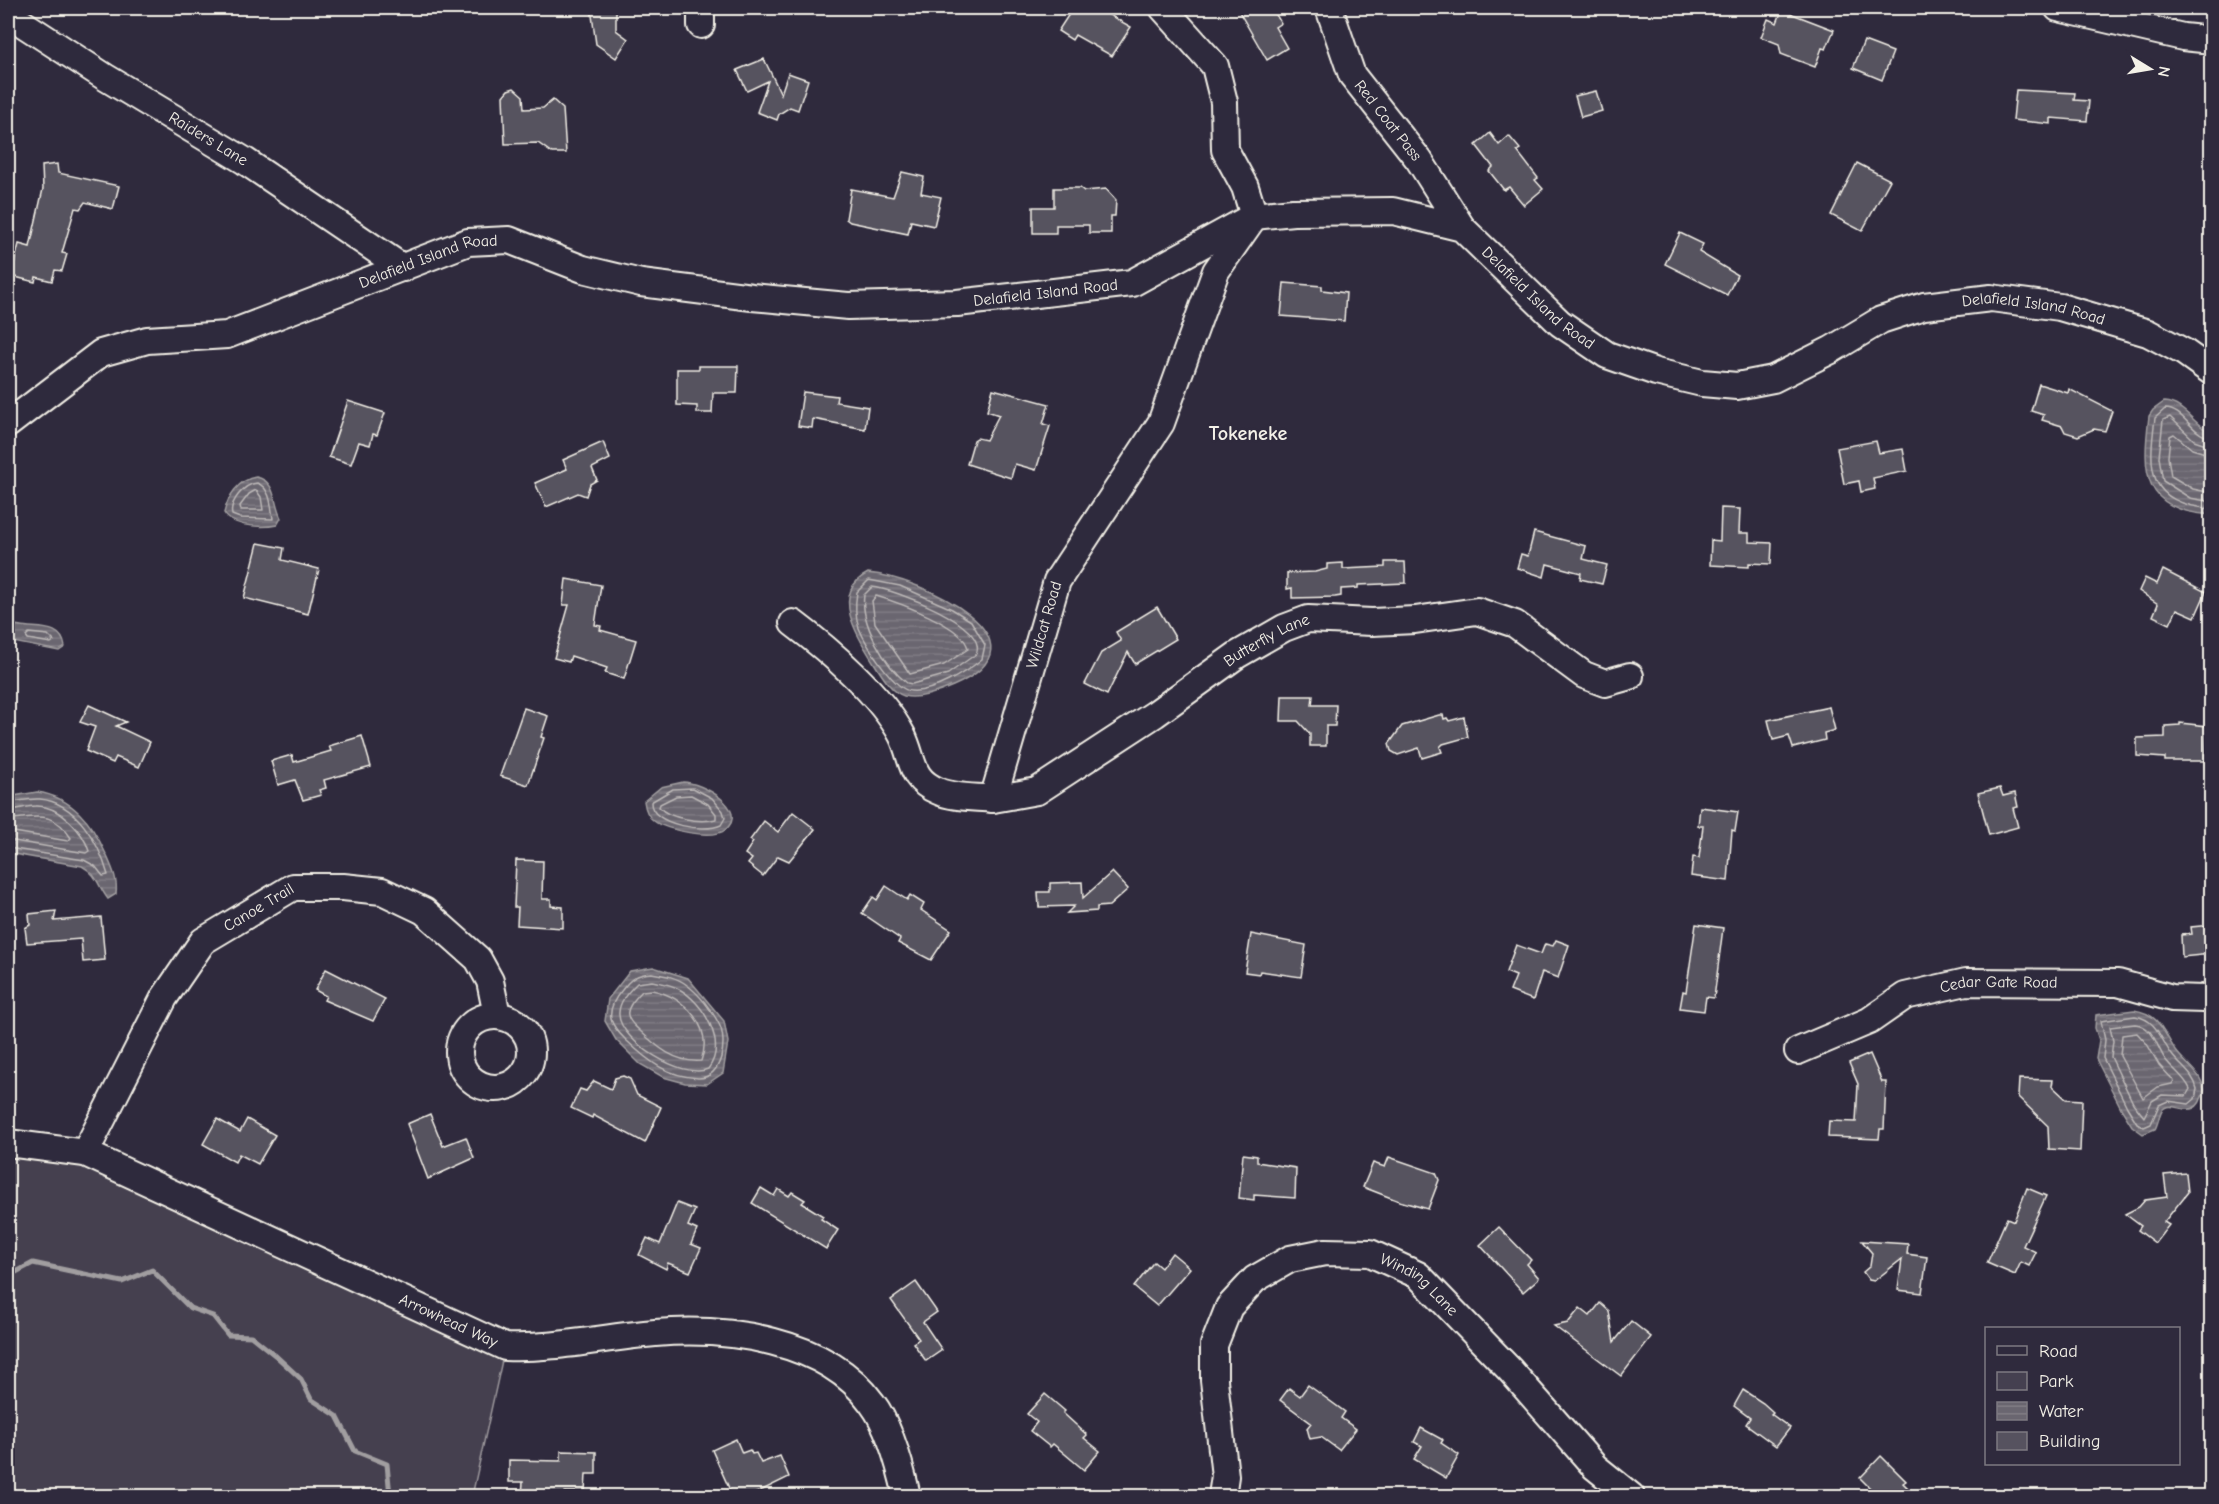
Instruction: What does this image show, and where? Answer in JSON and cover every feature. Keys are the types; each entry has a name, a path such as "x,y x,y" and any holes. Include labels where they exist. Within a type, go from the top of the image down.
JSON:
{"street":[{"path":"1163,8 1215,66 1224,102 1225,150 1245,187 1254,216"},
{"name":"Red Coat Pass","path":"1329,8 1352,75 1419,160 1462,228"},
{"path":"2058,8 2183,37 2211,40"},
{"name":"Raiders Lane","path":"8,14 105,77 245,161 403,268"},
{"name":"Delafield Island Road","path":"8,424 101,353 147,340 227,335 468,242 509,240 583,269 640,283 848,306 957,303 1132,284 1254,216 1293,212 1393,211 1462,228 1560,323 1607,356 1656,372 1702,383 1737,386 1773,379 1831,350 1881,320 1924,306 1991,298 2060,307 2148,333 2184,352 2211,372"},
{"name":"Wildcat Road","path":"993,799 1057,581 1161,423 1216,271 1254,216"},
{"name":"Butterfly Lane","path":"993,799 1037,791 1155,714 1237,655 1284,628 1308,619 1372,622 1477,611 1515,624 1584,675 1605,683 1630,676"},
{"path":"793,623 826,647 867,689 902,735 915,774 938,792 993,799"},
{"name":"Canoe Trail","path":"85,1153 164,998 203,941 293,887 382,891 424,911 477,959 490,981 497,1015"},
{"name":"Cedar Gate Road","path":"1798,1051 1869,1021 1905,996 1966,982 2118,983 2172,998 2204,999 2211,994"},
{"name":"Arrowhead Way","path":"8,1143 85,1153 505,1347 542,1348 653,1333 704,1330 758,1337 813,1357 851,1379 873,1404 899,1463 907,1497"},
{"name":"Winding Lane","path":"1222,1497 1225,1476 1214,1380 1214,1346 1229,1307 1255,1279 1290,1260 1325,1252 1370,1253 1418,1275 1510,1370 1595,1467 1631,1497"}],"green space":[{"path":"8,1143 85,1153 505,1347 472,1496 8,1496"}],"water":[{"path":"2164,402 2177,406 2211,433 2211,515 2188,512 2171,505 2159,497 2152,485 2147,471 2146,455 2149,416"},
{"path":"256,477 263,479 271,488 281,518 277,525 240,524 228,518 224,513 228,501 239,485"},
{"path":"868,573 891,577 917,586 945,599 969,614 985,632 991,650 981,668 953,686 929,695 909,697 895,691 868,653 850,616 850,592 856,582"},
{"path":"8,621 15,625 50,629 62,638 65,647 59,651 8,641"},
{"path":"683,782 711,792 728,806 732,814 731,822 725,830 710,834 689,833 668,828 650,817 644,801 661,787"},
{"path":"37,792 61,799 87,822 112,869 116,894 108,899 94,877 82,866 8,853 8,797"},
{"path":"653,967 688,978 724,1021 728,1042 723,1073 707,1084 685,1083 663,1077 640,1064 616,1040 605,1021 608,999 630,971"},
{"path":"2134,1010 2143,1012 2156,1020 2176,1051 2200,1078 2204,1090 2196,1107 2184,1109 2167,1107 2162,1110 2155,1129 2143,1134 2132,1126 2096,1059 2099,1040 2095,1028 2096,1015"}],"building":[{"path":"591,8 616,8 616,30 628,39 616,58 596,44"},
{"path":"1073,8 1097,8 1131,27 1112,56 1075,35 1072,40 1058,31"},
{"path":"1237,8 1272,8 1281,23 1275,27 1287,48 1267,60"},
{"path":"1782,10 1834,30 1826,49 1822,48 1815,67 1781,54 1779,44 1761,37 1768,19 1777,23"},
{"path":"1864,41 1893,52 1882,80 1853,68"},
{"path":"764,59 781,94 788,73 808,80 798,110 790,107 779,114 777,120 757,112 768,81 747,91 737,70"},
{"path":"514,88 523,96 524,109 543,108 553,100 563,109 566,153 552,153 538,143 505,144 503,96 508,90"},
{"path":"2016,90 2075,93 2074,100 2089,101 2087,121 2051,118 2051,124 2013,120"},
{"path":"1596,91 1602,111 1581,117 1575,96"},
{"path":"1490,133 1499,145 1509,136 1520,149 1517,151 1538,178 1535,180 1543,189 1524,205 1509,187 1504,190 1489,171 1493,167 1476,145"},
{"path":"1857,163 1890,180 1862,231 1831,215"},
{"path":"57,164 58,173 119,186 113,209 85,202 80,209 75,208 62,253 67,254 62,271 55,270 52,281 36,277 35,282 11,276 19,244 30,247 43,189 42,166"},
{"path":"902,172 924,177 921,193 941,197 934,226 911,221 908,234 850,222 846,219 851,189 893,197"},
{"path":"1054,188 1080,188 1084,191 1106,189 1116,200 1115,216 1111,216 1111,233 1089,233 1089,225 1056,225 1056,233 1033,233 1033,207 1054,207"},
{"path":"1680,233 1703,244 1699,252 1737,275 1727,295 1665,264"},
{"path":"1284,283 1322,286 1322,290 1346,293 1344,321 1281,316"},
{"path":"699,366 738,366 737,393 713,393 712,413 697,413 697,406 677,405 677,369 699,369"},
{"path":"2039,384 2068,393 2069,389 2112,411 2105,431 2094,429 2078,436 2065,432 2062,426 2042,420 2044,415 2031,411"},
{"path":"993,389 1049,404 1043,424 1050,426 1036,470 1015,464 1011,478 967,464 974,440 977,438 986,440 999,415 987,411"},
{"path":"803,392 837,396 836,402 868,407 865,429 813,419 812,428 798,426"},
{"path":"348,401 385,413 377,435 373,434 370,445 359,442 351,464 329,457"},
{"path":"1876,441 1879,453 1903,449 1907,471 1873,478 1875,489 1861,492 1859,481 1844,484 1837,448"},
{"path":"603,442 610,459 592,468 597,480 590,484 586,496 578,493 546,507 535,483 567,469 563,460"},
{"path":"1721,508 1740,509 1739,533 1749,533 1749,542 1772,543 1771,564 1749,563 1749,567 1710,565 1711,540 1720,541"},
{"path":"1534,532 1586,546 1583,559 1607,565 1602,584 1580,579 1581,573 1547,564 1544,577 1517,568 1521,554 1528,556"},
{"path":"258,543 284,548 282,560 319,569 308,614 244,598"},
{"path":"1385,562 1405,562 1406,583 1358,585 1358,588 1341,589 1341,596 1335,597 1292,598 1292,588 1287,589 1287,573 1315,572 1327,569 1327,564 1343,563 1343,569 1385,567"},
{"path":"2163,570 2206,592 2195,617 2177,609 2170,624 2153,616 2158,604 2139,591 2145,578 2157,584"},
{"path":"566,579 601,585 595,625 601,626 600,630 636,640 624,679 605,673 607,668 571,656 569,662 554,658 569,605 563,605"},
{"path":"1157,607 1176,639 1135,664 1128,652 1107,695 1085,684 1101,653 1121,641 1116,632"},
{"path":"1282,696 1313,696 1312,705 1336,705 1335,726 1326,726 1326,746 1310,746 1310,734 1298,721 1281,721"},
{"path":"89,705 126,722 116,726 150,742 139,767 116,757 113,763 86,751 95,727 80,722"},
{"path":"1829,707 1835,730 1824,733 1825,740 1793,748 1789,736 1773,740 1768,720"},
{"path":"524,708 548,716 541,737 544,738 528,785 500,776"},
{"path":"1443,715 1444,719 1447,718 1449,721 1464,717 1468,737 1443,744 1440,747 1442,752 1422,758 1419,748 1398,755 1391,751 1389,744 1402,726"},
{"path":"2180,723 2207,726 2206,761 2165,761 2165,758 2137,756 2137,738 2165,737 2165,726 2180,725"},
{"path":"362,736 371,767 324,780 326,788 319,790 321,795 303,800 295,780 278,785 271,761 292,755 294,762 331,751 329,746"},
{"path":"2000,788 2003,796 2015,793 2018,807 2013,808 2018,827 1989,835 1978,793"},
{"path":"1700,807 1738,812 1735,831 1732,830 1728,881 1691,876 1693,857 1699,858 1703,826 1698,826"},
{"path":"793,812 815,829 789,861 778,856 763,876 748,864 752,859 745,854 753,842 750,840 764,821 778,832"},
{"path":"516,860 543,861 542,899 551,899 551,906 563,907 563,928 517,925 518,907 514,907"},
{"path":"1112,872 1128,889 1109,906 1097,907 1097,911 1067,913 1074,906 1039,907 1038,892 1050,892 1050,883 1082,882 1083,898"},
{"path":"886,886 907,900 910,895 924,904 921,910 951,930 931,960 898,943 900,939 862,913 873,897 877,900"},
{"path":"56,911 54,921 101,917 105,960 83,962 81,939 27,943 25,928 30,925 29,914"},
{"path":"1696,924 1723,928 1714,998 1706,997 1704,1011 1680,1008 1683,991 1686,992"},
{"path":"2211,925 2211,954 2182,957 2181,935 2192,934 2191,927"},
{"path":"1251,934 1306,945 1301,977 1260,971 1259,974 1245,972"},
{"path":"1556,940 1569,945 1558,978 1542,972 1533,1000 1510,991 1516,976 1506,972 1516,945 1541,954 1545,944 1553,946"},
{"path":"326,969 385,999 373,1021 324,1000 326,996 315,990"},
{"path":"1870,1054 1882,1082 1886,1082 1884,1129 1880,1129 1879,1139 1828,1137 1829,1121 1856,1122 1858,1084 1849,1063"},
{"path":"623,1076 630,1079 637,1095 661,1107 645,1143 593,1115 592,1118 571,1108 580,1089 586,1091 594,1081 611,1089 615,1078"},
{"path":"2019,1079 2053,1080 2052,1086 2066,1099 2082,1100 2080,1151 2049,1149 2048,1126 2018,1097"},
{"path":"430,1114 443,1146 466,1137 474,1158 428,1179 407,1124"},
{"path":"217,1119 240,1132 247,1119 275,1135 258,1164 239,1154 235,1162 203,1144"},
{"path":"1243,1154 1257,1156 1257,1162 1296,1168 1295,1198 1254,1195 1254,1200 1239,1198"},
{"path":"1389,1157 1436,1173 1439,1180 1428,1209 1363,1187 1373,1163 1385,1167"},
{"path":"2186,1173 2188,1192 2164,1222 2169,1225 2155,1243 2138,1230 2141,1226 2125,1214 2139,1207 2145,1200 2167,1197 2164,1175"},
{"path":"761,1188 774,1196 778,1189 789,1196 792,1192 805,1200 802,1203 823,1216 821,1219 838,1230 826,1249 752,1203"},
{"path":"2027,1188 2046,1196 2023,1246 2036,1252 2029,1266 2021,1262 2015,1275 1987,1263 2007,1218 2014,1221"},
{"path":"677,1203 695,1210 688,1226 697,1230 691,1244 701,1248 690,1272 668,1263 666,1269 639,1255 647,1238 660,1244"},
{"path":"1499,1227 1531,1260 1527,1264 1539,1278 1523,1292 1480,1245"},
{"path":"1862,1241 1908,1244 1907,1254 1927,1257 1922,1293 1898,1290 1902,1259 1874,1281 1869,1280 1863,1272 1870,1266 1872,1253"},
{"path":"1172,1253 1190,1268 1157,1306 1134,1287 1154,1262 1161,1268"},
{"path":"916,1282 937,1312 923,1322 942,1350 926,1361 913,1343 919,1339 891,1300"},
{"path":"1600,1303 1609,1311 1614,1342 1631,1321 1651,1337 1621,1376 1554,1326 1568,1323 1580,1308 1590,1316"},
{"path":"1308,1385 1345,1412 1341,1418 1356,1429 1339,1450 1321,1437 1310,1439 1307,1428 1311,1423 1280,1400 1289,1388 1300,1396"},
{"path":"1743,1390 1763,1403 1773,1412 1771,1414 1790,1428 1776,1446 1746,1424 1750,1418 1734,1406"},
{"path":"1045,1394 1065,1411 1063,1413 1087,1435 1084,1438 1100,1451 1084,1470 1053,1444 1050,1447 1030,1431 1037,1422 1027,1414"},
{"path":"1421,1428 1443,1440 1441,1443 1459,1455 1446,1478 1414,1459 1422,1446 1414,1442"},
{"path":"736,1439 742,1453 750,1450 752,1454 756,1453 761,1463 780,1456 789,1477 748,1497 733,1497 712,1450"},
{"path":"561,1451 596,1452 596,1474 586,1474 585,1492 565,1492 565,1496 522,1496 523,1482 509,1482 509,1460 561,1461"},
{"path":"1881,1456 1906,1481 1903,1483 1917,1497 1879,1497 1860,1478"}],"waterway":[{"path":"8,1271 16,1272 33,1263 122,1282 152,1270 190,1308 213,1316 228,1335 251,1336 301,1379 311,1399 337,1416 355,1451 387,1464 390,1496"}],"district":[{"name":"Tokeneke","path":"1248,433"}]}
